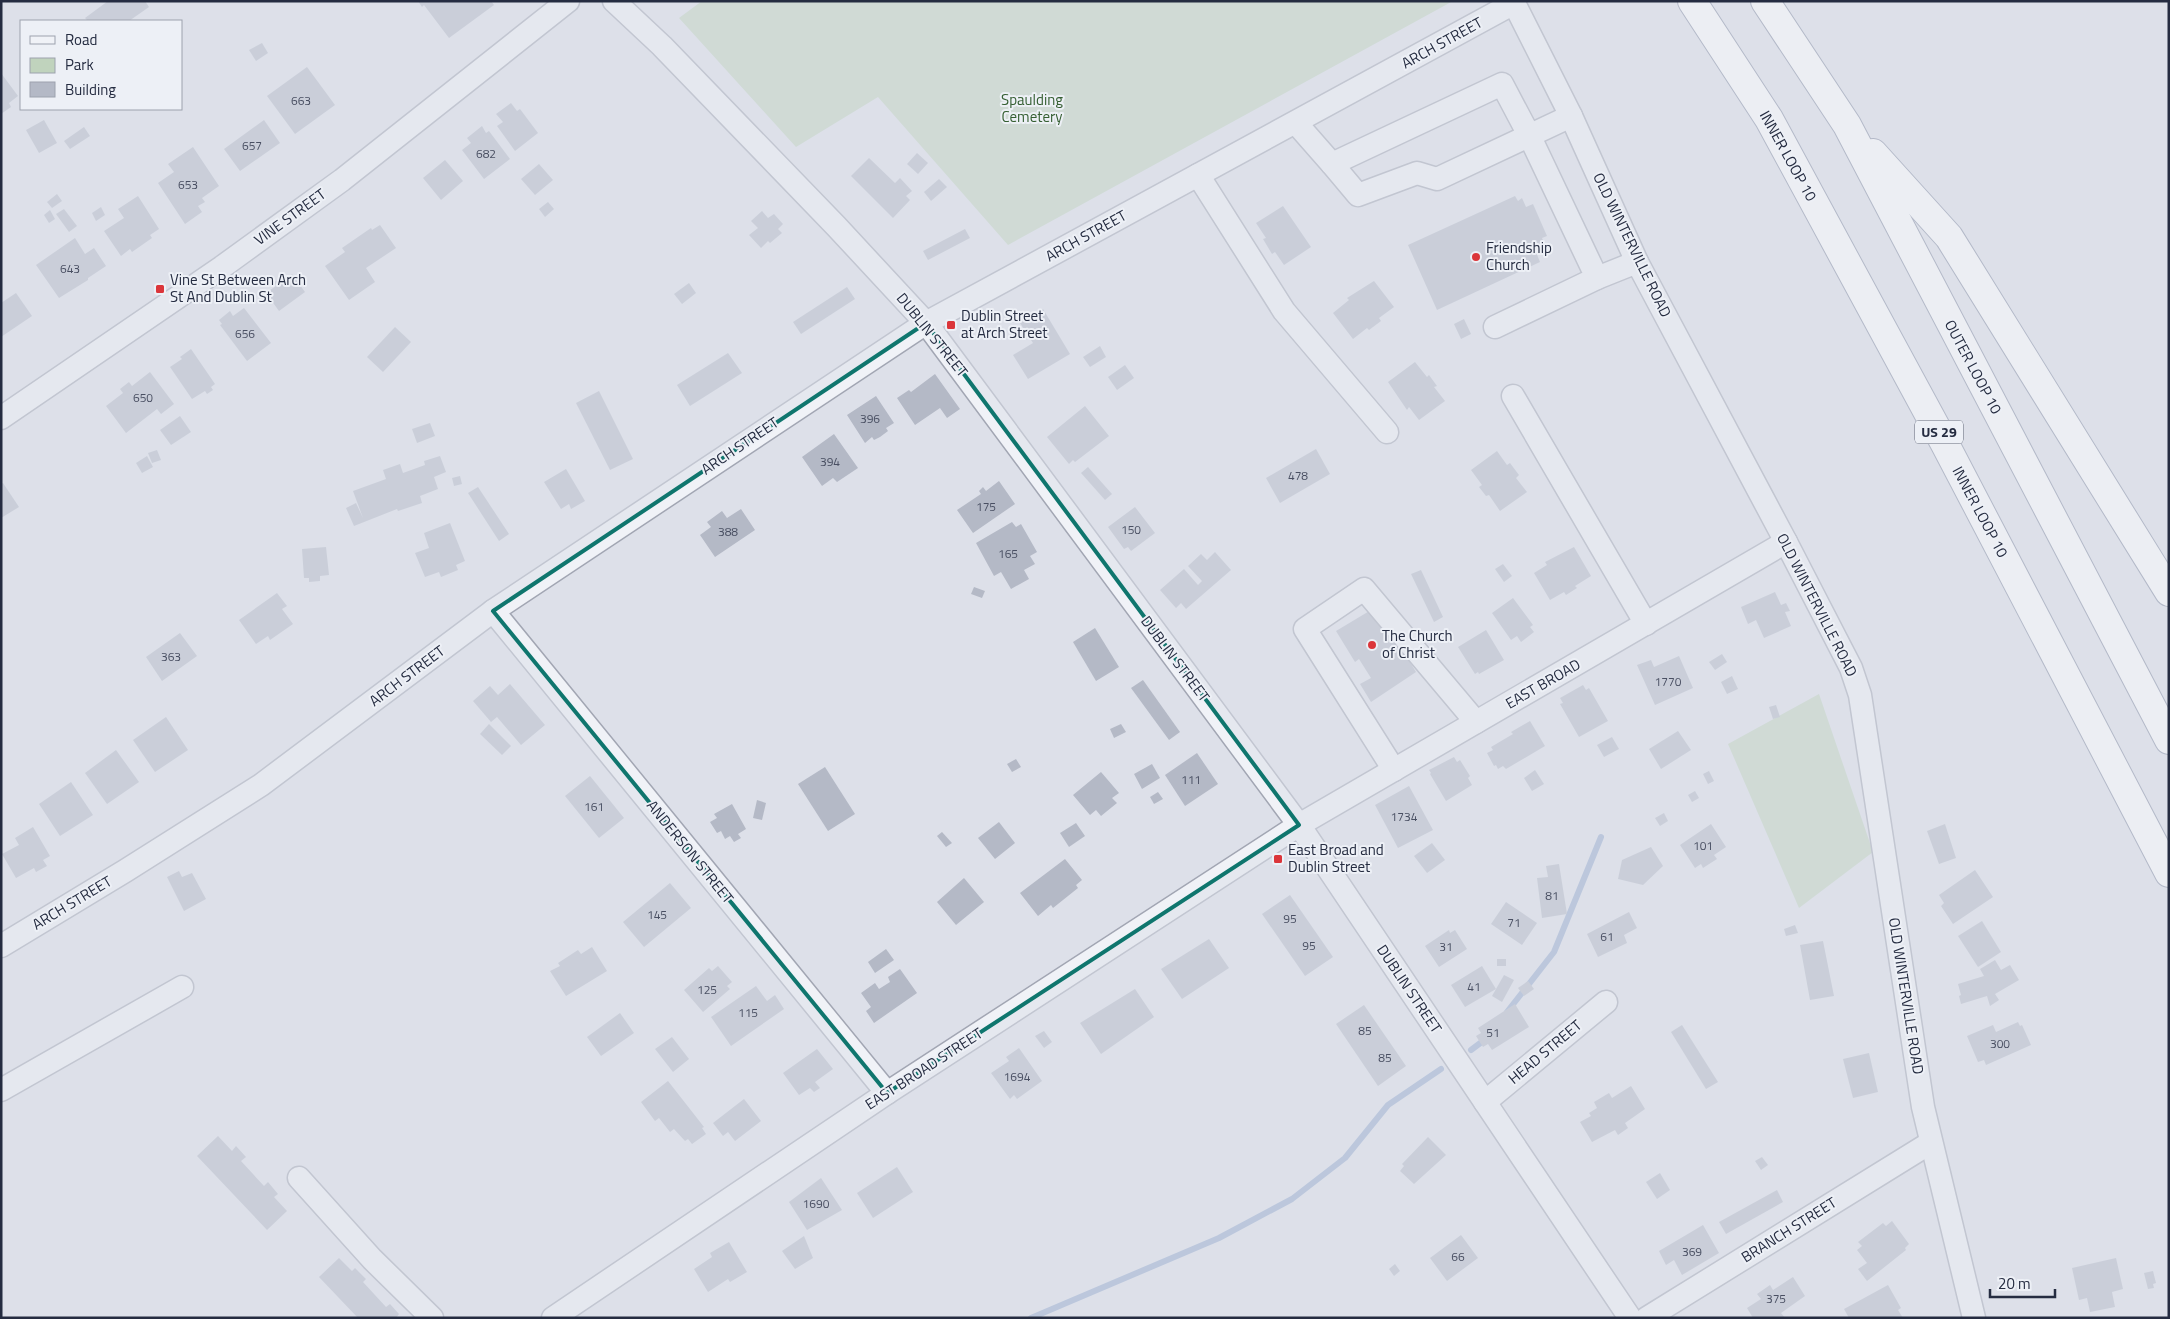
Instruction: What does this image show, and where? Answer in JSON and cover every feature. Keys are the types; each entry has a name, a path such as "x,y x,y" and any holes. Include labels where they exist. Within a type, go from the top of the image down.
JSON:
{"highway":[{"name":"INNER LOOP 10","path":"1692,1 1769,119 1945,444 2169,873"},
{"name":"OUTER LOOP 10","path":"1764,1 1847,124 2169,740"},
{"path":"1847,124 1949,237 2169,592"}],"street":[{"name":"VINE STREET","path":"1,418 222,267 342,180 433,110 568,1"},
{"name":"DUBLIN STREET","path":"614,1 662,46 836,226 926,323 1299,825 1630,1318"},
{"name":"OLD WINTERVILLE ROAD","path":"1514,3 1571,116 1637,262 1786,542 1850,668 1860,695 1923,1107 1974,1318"},
{"name":"ARCH STREET","path":"1,946 126,871 261,785 493,612 926,323 1514,3"},
{"path":"1332,164 1502,84 1530,137 1597,278"},
{"path":"1296,123 1358,195 1417,173 1437,179 1530,137 1571,116"},
{"path":"1198,174 1284,311 1387,432"},
{"path":"1495,326 1597,278 1637,262"},
{"path":"1512,396 1646,624"},
{"name":"EAST BROAD","path":"1299,825 1786,542"},
{"path":"1394,770 1305,629 1364,589 1476,722"},
{"name":"ANDERSON STREET","path":"493,612 887,1093"},
{"name":"EAST BROAD STREET","path":"553,1318 887,1093 1299,825"},
{"path":"2,1091 182,987"},
{"name":"HEAD STREET","path":"1485,1102 1606,1002"},
{"name":"BRANCH STREET","path":"1647,1318 1930,1142"},
{"path":"299,1178 372,1259 432,1318"}],"highlighted area":[{"path":"926,323 1299,825 887,1093 493,611"}],"green space":[{"name":"Spaulding Cemetery","path":"702,1 1453,1 1008,245 878,97 796,147 679,18"},
{"path":"1819,694 1873,852 1799,908 1728,744"}],"building":[{"path":"108,1 145,1 149,7 130,20 87,20 85,18"},
{"path":"418,1 491,1 494,5 449,38 424,5 422,7"},
{"path":"262,43 268,53 256,61 249,50"},
{"path":"307,67 335,105 295,134 267,96"},
{"path":"1,73 18,96 9,103 11,107 1,114"},
{"path":"511,103 517,111 520,109 538,133 515,151 497,126 503,122 496,114"},
{"path":"44,120 57,143 39,153 26,130"},
{"path":"264,120 280,143 240,171 224,149"},
{"path":"482,126 486,133 489,131 510,159 484,179 462,150 471,143 467,138"},
{"path":"84,127 90,136 70,149 64,141"},
{"path":"193,147 219,186 202,198 205,202 198,206 202,212 185,224 158,183 174,172 168,164"},
{"path":"917,153 928,163 918,174 907,164"},
{"path":"869,158 895,183 900,178 912,191 906,196 910,200 893,218 851,176"},
{"path":"445,160 463,181 441,200 423,178"},
{"path":"539,164 553,180 535,195 521,179"},
{"path":"939,179 947,187 931,201 924,192"},
{"path":"57,194 62,201 52,208 47,202"},
{"path":"138,196 159,229 150,235 152,238 132,252 130,249 121,256 104,231 124,218 118,209"},
{"name":"Friendship Church","path":"1515,196 1518,201 1522,198 1526,207 1533,204 1547,236 1542,238 1546,247 1536,252 1540,262 1437,310 1408,245"},
{"path":"548,202 554,209 545,217 539,209"},
{"path":"1283,206 1311,247 1284,265 1275,252 1272,254 1263,239 1266,238 1256,223"},
{"path":"101,207 105,215 96,221 92,213"},
{"path":"64,209 77,226 69,232 56,214"},
{"path":"50,210 55,219 49,223 44,215"},
{"path":"762,211 768,218 774,214 783,224 778,229 782,233 770,243 768,241 761,248 749,235 758,228 751,221"},
{"path":"380,225 396,248 366,268 375,282 349,300 325,266 345,252 342,248 371,228 372,230"},
{"path":"965,229 970,238 928,260 923,251"},
{"path":"75,238 85,254 94,248 106,266 59,298 36,265"},
{"path":"292,274 305,292 279,311 266,293 276,286 274,282"},
{"path":"1374,281 1394,307 1379,318 1381,321 1369,330 1367,328 1353,339 1333,313 1349,300 1347,298"},
{"path":"689,283 696,293 682,304 674,294"},
{"path":"847,287 855,299 801,334 793,322"},
{"path":"16,293 32,316 1,337 1,303"},
{"path":"244,308 271,343 247,361 220,325 222,324 219,320 230,311 233,316"},
{"path":"1043,309 1070,354 1028,379 1013,355 1033,343 1020,323"},
{"path":"1464,319 1471,334 1461,339 1454,324"},
{"path":"395,327 411,342 383,372 367,357"},
{"path":"1100,346 1106,357 1090,367 1083,357"},
{"path":"191,349 215,384 211,387 213,390 207,394 205,391 192,399 170,367 182,359 180,357"},
{"path":"728,353 742,373 690,406 677,385"},
{"path":"1415,362 1427,377 1429,375 1437,386 1434,387 1445,401 1419,420 1409,407 1407,410 1388,382"},
{"path":"1125,365 1134,378 1117,390 1108,377"},
{"path":"150,372 174,404 161,414 157,409 126,433 106,406 123,393 120,389 129,382 132,386"},
{"path":"935,374 960,409 947,418 940,408 915,425 897,398 909,390 911,392"},
{"path":"599,391 633,459 610,470 576,403"},
{"path":"876,396 894,423 886,428 888,431 880,437 874,440 872,437 865,443 847,415"},
{"path":"1085,406 1109,436 1075,462 1073,460 1069,464 1047,437"},
{"path":"180,416 191,432 171,445 160,430"},
{"path":"430,423 435,436 417,443 412,429"},
{"path":"834,434 858,468 837,482 833,478 822,486 802,457"},
{"path":"1316,449 1330,474 1280,503 1266,478"},
{"path":"157,450 161,460 152,463 148,453"},
{"path":"1497,451 1507,465 1510,463 1519,475 1516,478 1527,492 1500,511 1489,495 1486,496 1479,487 1482,485 1471,470"},
{"path":"147,456 153,467 142,473 136,463"},
{"path":"440,456 446,472 434,477 438,489 420,496 422,503 398,511 397,509 354,526 346,508 356,503 363,518 353,491 386,479 383,470 400,464 403,473 425,465 424,461"},
{"path":"1088,467 1112,494 1105,500 1081,473"},
{"path":"566,469 585,501 571,509 569,504 561,509 544,482"},
{"path":"460,476 462,484 454,486 452,478"},
{"path":"999,481 1015,504 973,533 957,510 981,494 979,491 983,487 986,491"},
{"path":"3,483 19,507 1,518 1,484"},
{"path":"478,487 509,534 499,541 468,493"},
{"path":"1135,507 1155,533 1131,551 1128,547 1124,549 1108,527"},
{"path":"741,509 755,530 715,557 700,535 711,527 707,522 722,511 727,518"},
{"path":"1012,522 1016,527 1021,524 1037,552 1030,556 1035,564 1024,570 1029,579 1011,589 1001,572 994,576 976,543"},
{"path":"450,523 465,561 456,565 458,570 441,577 439,572 425,577 415,553 429,548 424,533"},
{"path":"326,547 329,575 320,576 320,581 309,582 309,578 304,578 302,549"},
{"path":"1574,547 1591,576 1575,586 1577,588 1566,595 1564,592 1550,600 1534,573 1547,565 1545,562"},
{"path":"1215,552 1231,570 1186,609 1181,603 1176,608 1160,590 1184,569 1198,585 1202,581 1188,566 1201,554 1207,560"},
{"path":"1503,564 1512,576 1504,582 1495,569"},
{"path":"1421,570 1443,617 1434,622 1411,574"},
{"path":"974,587 985,591 982,598 971,594"},
{"path":"1775,592 1781,605 1786,603 1790,611 1785,612 1791,626 1764,638 1756,620 1748,624 1741,607"},
{"path":"277,593 287,606 282,609 293,624 270,640 268,636 256,644 239,620"},
{"path":"1513,598 1533,625 1530,627 1534,632 1521,642 1517,636 1511,640 1492,613"},
{"name":"The Church of Christ","path":"1371,610 1383,618 1416,672 1371,702 1360,684 1371,678 1359,659 1355,662 1336,631"},
{"path":"1095,628 1119,667 1096,681 1073,642"},
{"path":"1486,630 1504,660 1479,674 1478,672 1475,674 1458,647"},
{"path":"180,633 197,656 162,681 146,657"},
{"path":"1722,654 1727,662 1715,670 1709,662"},
{"path":"1679,656 1693,688 1655,705 1637,665 1651,660 1654,667"},
{"path":"1732,676 1738,689 1727,694 1721,682"},
{"path":"1143,680 1180,732 1169,740 1131,688"},
{"path":"510,684 545,725 521,745 497,717 491,722 473,701 490,686 498,695"},
{"path":"1583,685 1586,690 1589,688 1608,721 1579,737 1560,704 1563,703 1560,698"},
{"path":"1776,705 1780,717 1773,719 1769,707"},
{"path":"166,717 188,750 155,772 133,740"},
{"path":"1530,721 1545,746 1506,769 1503,766 1498,769 1496,765 1494,766 1487,753 1493,750 1491,747"},
{"path":"489,724 511,746 502,755 480,734"},
{"path":"1121,724 1126,732 1114,738 1110,729"},
{"path":"1678,731 1691,750 1661,769 1649,749"},
{"path":"1612,737 1619,749 1604,757 1597,745"},
{"path":"116,750 139,782 107,804 85,773"},
{"path":"1197,753 1218,784 1185,806 1165,775"},
{"path":"1454,757 1457,762 1460,760 1470,776 1468,778 1472,785 1446,801 1429,770"},
{"path":"1016,759 1021,767 1012,772 1007,764"},
{"path":"1152,764 1160,778 1142,789 1134,774"},
{"path":"825,767 855,814 828,831 798,784"},
{"path":"1535,770 1544,784 1532,791 1524,778"},
{"path":"1709,771 1714,781 1708,784 1703,774"},
{"path":"1101,772 1119,793 1112,798 1117,803 1101,816 1096,810 1090,815 1073,795"},
{"path":"590,776 624,818 599,838 565,796"},
{"path":"71,782 93,815 60,836 39,804"},
{"path":"1409,786 1433,830 1398,848 1375,805"},
{"path":"1695,791 1699,798 1692,802 1688,795"},
{"path":"1158,792 1163,799 1154,804 1150,797"},
{"path":"757,800 766,803 762,820 753,818"},
{"path":"732,804 746,829 738,834 741,838 734,842 730,836 725,839 721,831 717,833 710,822 717,818 714,814"},
{"path":"1664,813 1668,821 1660,826 1655,818"},
{"path":"999,822 1015,843 995,859 978,838"},
{"path":"1076,823 1085,836 1069,847 1060,833"},
{"path":"1711,824 1726,847 1714,855 1717,859 1703,868 1701,864 1695,868 1680,845"},
{"path":"1945,824 1956,858 1939,864 1927,831"},
{"path":"33,827 50,856 43,860 47,866 36,872 34,868 16,878 2,854 19,845 15,838"},
{"path":"942,832 952,843 946,847 937,836"},
{"path":"1432,843 1445,860 1427,873 1414,856"},
{"path":"1651,847 1663,866 1643,885 1618,879 1622,860"},
{"path":"1065,859 1082,880 1076,885 1078,888 1053,908 1051,905 1038,916 1020,893"},
{"path":"1559,864 1567,914 1542,918 1537,878 1548,877 1546,866"},
{"path":"1975,870 1993,897 1953,924 1941,906 1944,903 1939,895"},
{"path":"179,871 182,877 192,873 206,899 184,911 167,877"},
{"path":"964,878 984,902 956,925 937,902"},
{"path":"670,883 691,908 644,947 623,922"},
{"path":"1290,895 1333,957 1305,976 1262,914"},
{"path":"1506,902 1537,923 1522,945 1491,924"},
{"path":"1629,912 1637,928 1624,935 1627,943 1598,957 1587,934"},
{"path":"1982,921 2001,952 1978,967 1958,936"},
{"path":"1795,925 1798,933 1786,936 1784,929"},
{"path":"1449,930 1450,933 1455,930 1467,949 1439,967 1425,946"},
{"path":"1209,939 1229,968 1182,999 1161,969"},
{"path":"1823,941 1834,996 1810,1000 1800,945"},
{"path":"592,947 607,971 566,996 550,971 560,966 558,963 578,950 581,954"},
{"path":"886,949 894,960 875,973 868,962"},
{"path":"1497,959 1506,959 1506,966 1497,966"},
{"path":"1995,960 2001,970 2010,965 2019,980 1995,994 1999,1000 1990,1006 1987,996 1961,1004 1958,984 1984,976 1980,969"},
{"path":"718,966 732,982 727,986 730,989 703,1012 684,990 709,968 712,971"},
{"path":"1482,966 1496,989 1465,1007 1451,985"},
{"path":"900,969 917,993 874,1023 866,1011 871,1007 861,993 875,983 879,989 890,982 888,977"},
{"path":"1504,975 1514,980 1502,1002 1492,996"},
{"path":"1528,981 1534,989 1524,996 1518,988"},
{"path":"756,986 767,1001 775,995 784,1009 731,1046 711,1017"},
{"path":"1135,989 1154,1017 1101,1054 1080,1023"},
{"path":"1515,1004 1529,1027 1492,1050 1488,1044 1483,1047 1476,1036 1481,1033 1478,1028"},
{"path":"1364,1005 1406,1066 1378,1086 1336,1024"},
{"path":"620,1013 634,1033 601,1056 587,1037"},
{"path":"2018,1022 2020,1026 2022,1025 2031,1045 1986,1065 1984,1060 1978,1062 1967,1036 1993,1025 1996,1032"},
{"path":"1682,1025 1718,1082 1706,1089 1671,1032"},
{"path":"1044,1031 1052,1042 1044,1048 1035,1036"},
{"path":"672,1037 689,1059 673,1072 655,1049"},
{"path":"1019,1048 1042,1081 1017,1099 1014,1095 1010,1099 991,1073 1009,1061 1006,1057"},
{"path":"817,1049 833,1069 815,1082 820,1088 814,1092 810,1088 799,1095 783,1073"},
{"path":"1869,1053 1878,1092 1853,1098 1843,1059"},
{"path":"668,1081 704,1127 702,1128 706,1134 692,1144 688,1139 685,1141 674,1129 670,1132 659,1118 655,1121 641,1102"},
{"path":"1631,1086 1645,1109 1625,1123 1628,1128 1618,1135 1615,1130 1592,1142 1580,1122 1591,1116 1589,1113 1597,1108 1594,1102 1609,1093 1612,1098"},
{"path":"744,1099 761,1121 735,1141 728,1132 723,1136 713,1123"},
{"path":"218,1136 232,1151 236,1146 246,1157 241,1161 264,1186 268,1182 278,1194 274,1197 287,1211 267,1230 197,1156"},
{"path":"1428,1137 1446,1155 1414,1184 1400,1171 1404,1166 1402,1164"},
{"path":"1762,1157 1768,1165 1761,1170 1755,1161"},
{"path":"897,1167 913,1192 873,1218 857,1193"},
{"path":"1660,1173 1670,1190 1657,1199 1646,1182"},
{"path":"821,1178 842,1210 807,1230 789,1202"},
{"path":"1777,1190 1783,1202 1726,1234 1719,1222"},
{"path":"1892,1221 1909,1244 1905,1248 1906,1250 1867,1281 1858,1269 1867,1263 1857,1250 1862,1246 1858,1242 1883,1223 1886,1226"},
{"path":"1703,1225 1719,1253 1682,1275 1674,1260 1666,1265 1659,1251"},
{"path":"1461,1235 1478,1258 1447,1281 1430,1258"},
{"path":"804,1236 813,1258 795,1269 782,1251"},
{"path":"729,1242 747,1272 730,1282 728,1279 708,1292 694,1269 712,1257 710,1253"},
{"path":"339,1258 352,1271 355,1268 366,1279 363,1282 386,1307 390,1304 399,1314 396,1318 358,1318 319,1277"},
{"path":"2116,1258 2123,1289 2112,1292 2115,1307 2090,1312 2087,1298 2079,1300 2072,1268"},
{"path":"1395,1264 1400,1271 1394,1276 1389,1269"},
{"path":"2153,1271 2156,1283 2153,1284 2154,1288 2148,1289 2144,1273"},
{"path":"1793,1277 1805,1296 1781,1313 1785,1318 1753,1318 1747,1308 1761,1299 1757,1294 1770,1285 1773,1290"},
{"path":"1888,1285 1901,1308 1898,1310 1903,1318 1849,1318 1844,1309"}],"waterway":[{"path":"1507,1012 1554,952 1601,837"},
{"path":"1471,1050 1487,1038"},
{"path":"1031,1318 1219,1238 1292,1199 1345,1158 1388,1105 1441,1069"}],"place":[{"name":"Friendship Church","path":"1476,257"},
{"name":"Vine St Between Arch St And Dublin St","path":"160,289"},
{"name":"Dublin Street at Arch Street","path":"951,325"},
{"name":"The Church of Christ","path":"1372,645"},
{"name":"East Broad and Dublin Street","path":"1278,859"}]}
